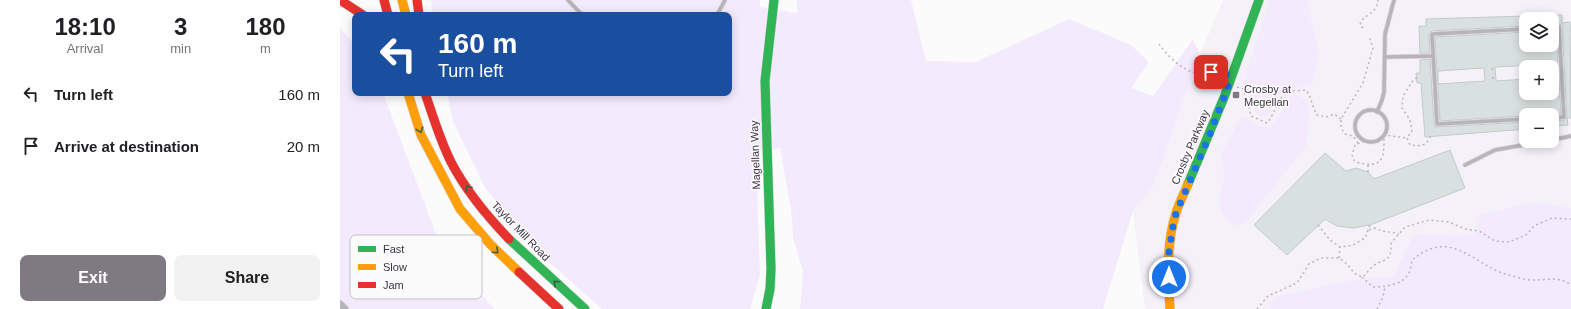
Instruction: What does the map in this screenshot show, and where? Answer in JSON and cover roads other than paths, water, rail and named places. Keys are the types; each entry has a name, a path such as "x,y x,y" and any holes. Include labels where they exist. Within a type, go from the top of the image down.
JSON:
{"main road":[{"path":"340,0 359,12"},
{"path":"384,0 387,12"},
{"path":"402,0 405,12"},
{"path":"417,0 419,12"},
{"name":"Magellan Way","path":"766,309 770,289 771,269 765,81 774,0"},
{"name":"Crosby Parkway","path":"1170,309 1169,252 1173,226 1182,197 1208,139 1259,0"},
{"path":"409,96 422,135 451,194 460,208 490,244 559,309"},
{"name":"Taylor Mill Road","path":"426,96 444,146 452,163 462,180 489,217 528,257 585,309"}],"street":[{"path":"340,304 345,309"}],"lane":[{"path":"568,0 579,12"},
{"path":"719,12 725,0"},
{"path":"1377,112 1384,92 1387,24 1394,0"},
{"path":"1559,27 1564,117 1559,117"},
{"path":"1519,29 1432,34 1437,124 1519,119"},
{"path":"1385,57 1434,56"},
{"path":"1372,110 1377,112 1381,114 1386,122 1384,135 1375,141 1364,140 1355,130 1356,120 1363,113 1372,110"},
{"path":"1559,139 1571,136"},
{"path":"1465,165 1496,150 1519,146"}],"place":[{"name":"Crosby at Megellan","path":"1236,95"}]}
